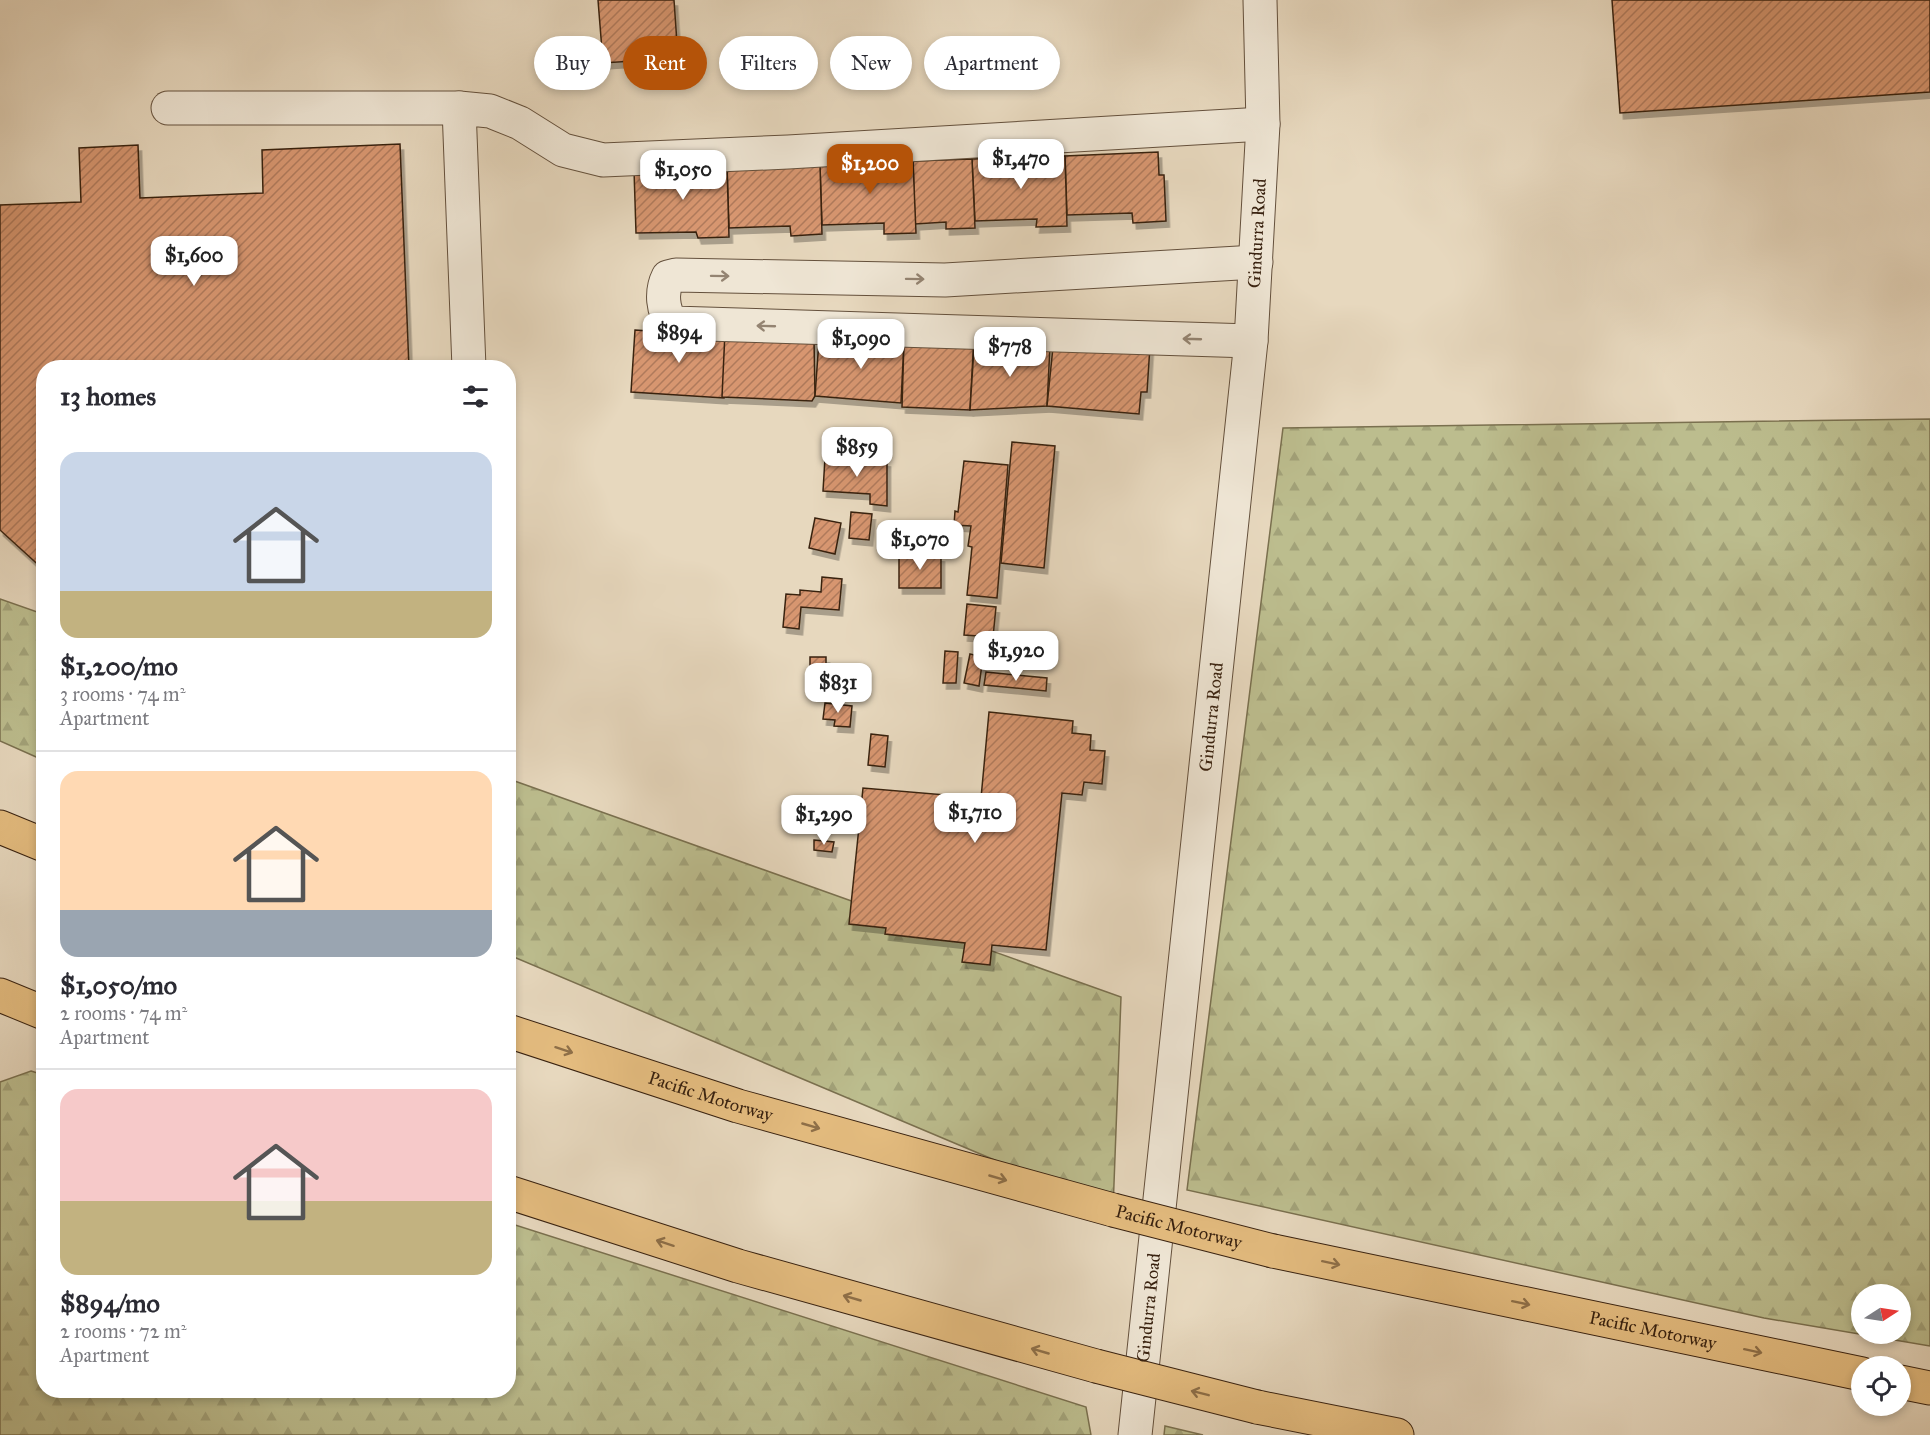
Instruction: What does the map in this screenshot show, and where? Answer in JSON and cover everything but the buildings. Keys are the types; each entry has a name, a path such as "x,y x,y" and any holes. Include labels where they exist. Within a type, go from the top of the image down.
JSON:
{"highway":[{"path":"0,827 36,842"},
{"path":"0,995 36,1010"},
{"name":"Pacific Motorway","path":"516,1034 738,1106 1113,1210 1273,1251 1851,1372"},
{"path":"516,1195 738,1266 1096,1366 1257,1407 1397,1435"},
{"path":"1911,1384 1930,1388"}],"street":[{"name":"Gindurra Road","path":"1135,1435 1251,341 1263,124 1260,0"},
{"path":"168,108 459,108 490,111 520,123 563,150 603,160 788,152 1263,124"},
{"path":"459,108 469,360"},
{"path":"1251,341 673,323 667,317 664,307 664,284 668,277 676,275 945,280 1256,262"}],"green space":[{"path":"1930,419 1930,1346 1911,1343 1911,1284 1851,1284 1851,1333 1764,1318 1187,1190 1283,428"},
{"path":"0,599 36,612 36,757 0,741"},
{"path":"516,781 1121,997 1113,1210 516,958"},
{"path":"31,1071 36,1073 36,1398 516,1398 516,1225 1086,1407 1091,1435 0,1435 0,1082"},
{"path":"1165,1426 1203,1435 1164,1435"}]}
